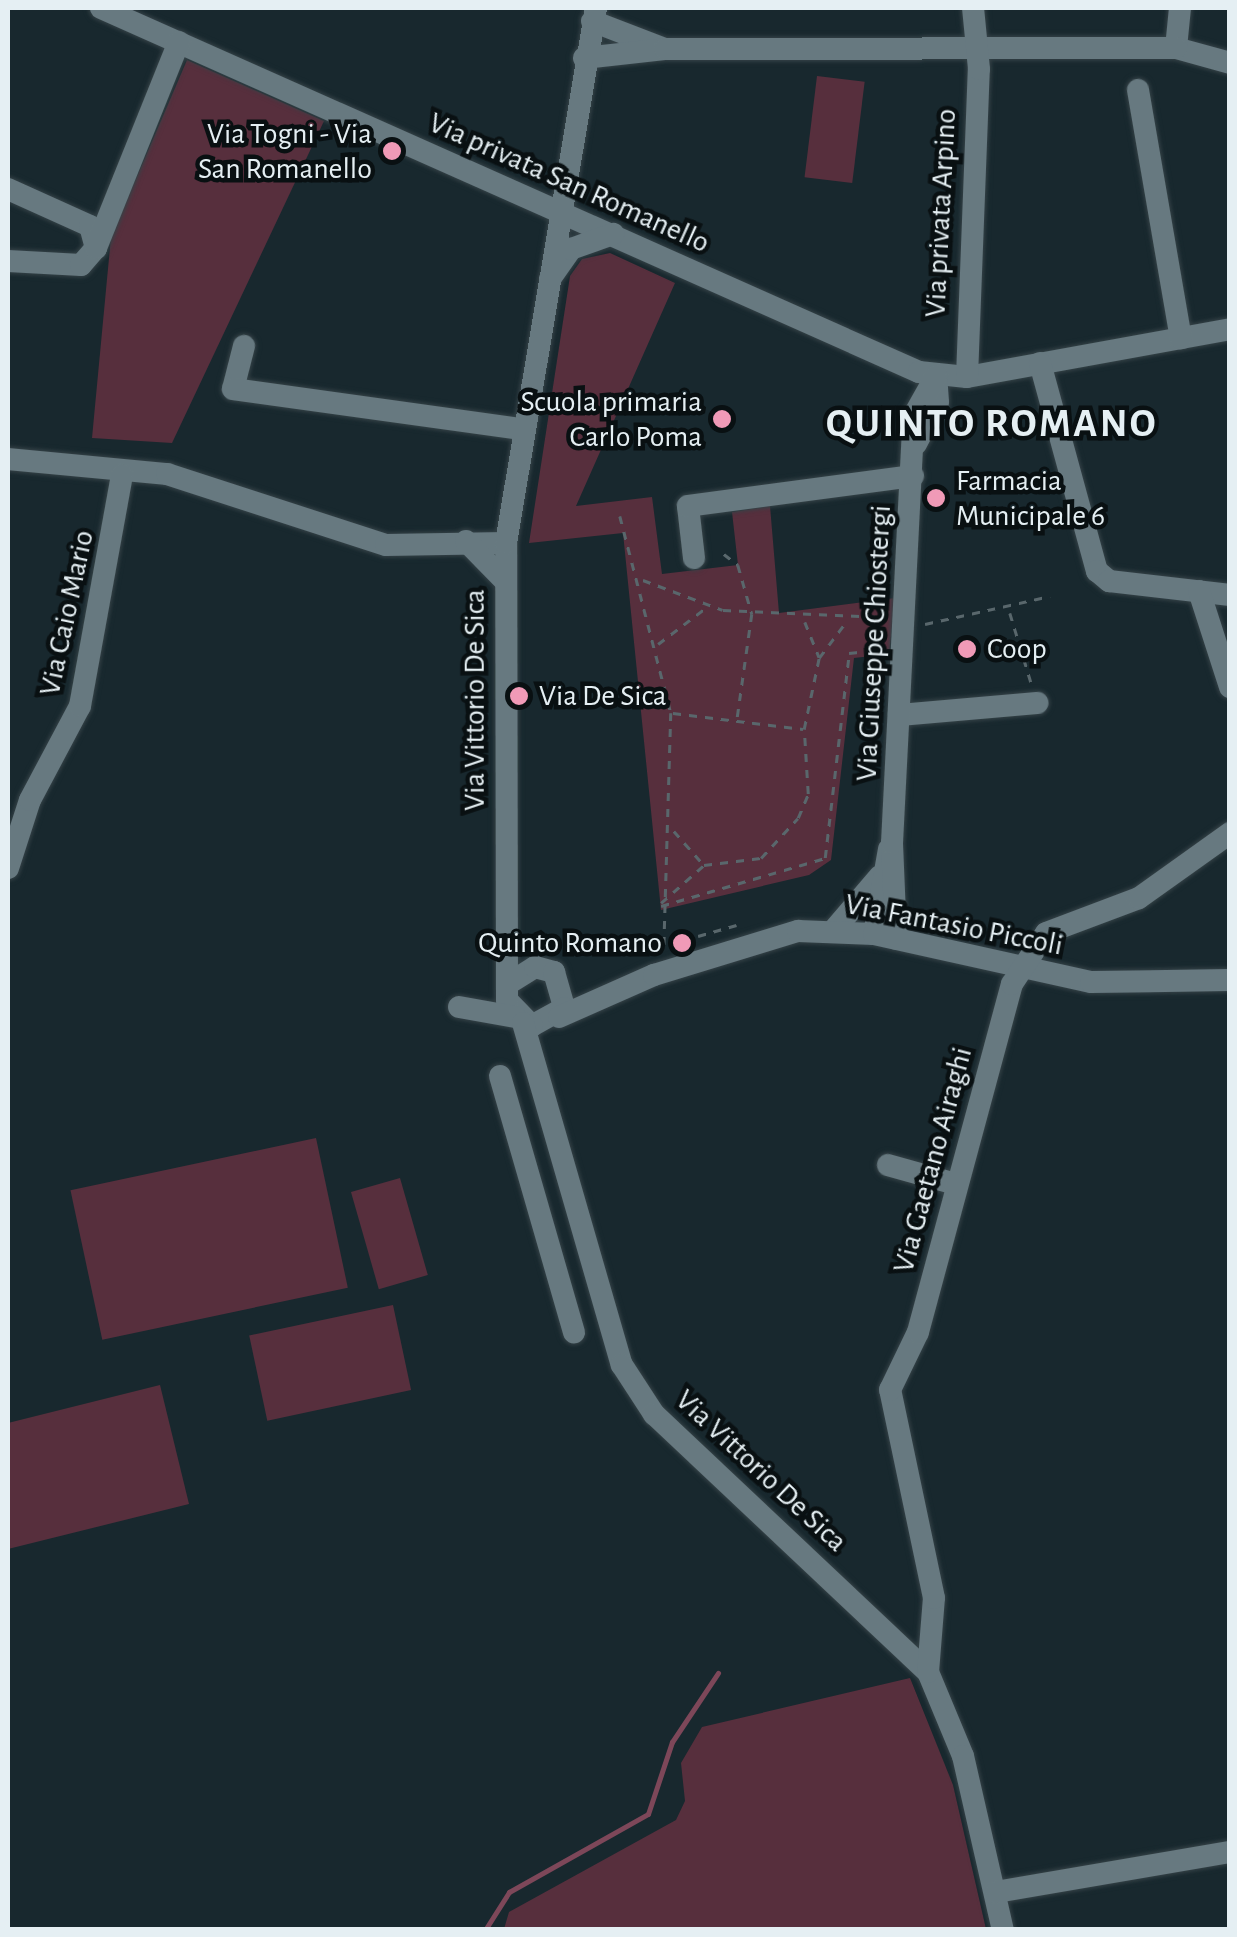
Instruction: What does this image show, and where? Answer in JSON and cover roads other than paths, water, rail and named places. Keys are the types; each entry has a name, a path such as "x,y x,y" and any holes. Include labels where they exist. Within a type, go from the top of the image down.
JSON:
{"street":[{"name":"Via privata San Romanello","path":"101,8 558,213 936,376"},
{"name":"Via privata Arpino","path":"967,377 978,52 973,8"},
{"path":"1176,48 1180,8"},
{"path":"594,14 665,49"},
{"name":"Via Vittorio De Sica","path":"594,14 546,284 506,544 509,986 519,1020 540,1064 596,1285 622,1365 654,1414 905,1645 928,1672"},
{"path":"8,260 81,265 96,248 179,42"},
{"path":"584,58 665,49 978,52 1176,48 1230,63"},
{"path":"1138,90 1181,338"},
{"path":"8,189 90,226 96,248"},
{"path":"546,284 571,249 613,234"},
{"path":"936,376 967,377 1230,329"},
{"path":"244,346 233,389 524,428"},
{"path":"1040,363 1097,571 1110,581 1230,594"},
{"name":"Via Giuseppe Chiostergi","path":"885,936 914,447 938,402 936,376"},
{"path":"8,458 122,475 168,474 354,539 506,544"},
{"name":"Via Caio Mario","path":"8,868 30,800 80,706 122,475"},
{"path":"694,558 688,506 913,476"},
{"path":"466,541 512,502"},
{"path":"466,541 505,582"},
{"path":"1199,591 1230,688"},
{"path":"900,715 1037,703"},
{"name":"Via Gaetano Airaghi","path":"1004,1930 963,1756 928,1672 934,1614 890,1390 918,1332 956,1184 1020,968 1046,933 1139,898 1230,834"},
{"name":"Via Giuseppe Chiostergi","path":"834,931 880,876 892,843"},
{"name":"Via Giuseppe Chiostergi","path":"880,876 885,936"},
{"name":"Via Vittorio De Sica","path":"506,916 535,967"},
{"name":"Via Fantasio Piccoli","path":"555,1020 616,990 776,934 834,931 885,936 1090,982 1230,980"},
{"path":"555,1020 519,1020 465,1006 509,986 535,967 561,979 616,990"},
{"name":"Via Vittorio De Sica","path":"540,1064 555,1020 561,979"},
{"path":"500,1076 574,1332"},
{"path":"512,1116 548,1106"},
{"path":"888,1165 956,1184"},
{"path":"563,1294 596,1285"},
{"path":"905,1645 934,1614"},
{"path":"996,1892 1230,1852"}],"waterway":[{"path":"485,1930 509,1892 648,1814 672,1742 718,1673"}],"place":[{"name":"Via Togni - Via San Romanello","path":"392,151"},
{"name":"Scuola primaria Carlo Poma","path":"722,419"},
{"name":"Farmacia Municipale 6","path":"936,498"},
{"name":"Coop","path":"967,649"},
{"name":"Via De Sica","path":"519,696"},
{"name":"Quinto Romano","path":"682,943"}],"district":[{"name":"QUINTO ROMANO","path":"992,424"}]}
